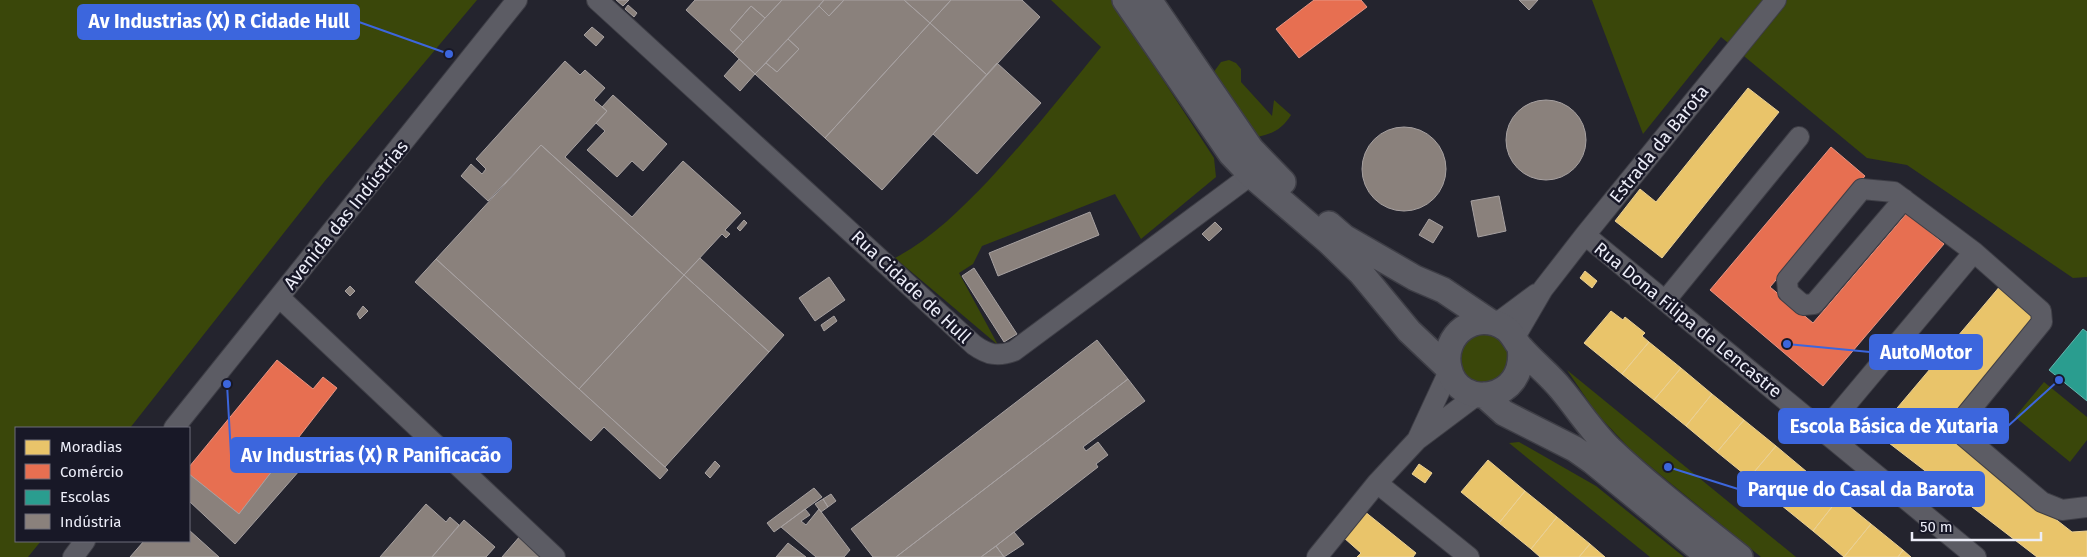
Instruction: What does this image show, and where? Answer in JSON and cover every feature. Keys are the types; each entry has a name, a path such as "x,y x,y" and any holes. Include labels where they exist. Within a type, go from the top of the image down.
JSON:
{"street":[{"name":"Avenida das Indústrias","path":"175,427 517,0"},
{"name":"Rua Cidade de Hull","path":"597,0 974,345 992,355 1002,355 1014,351 1250,175"},
{"path":"1126,0 1231,154 1250,175 1329,242 1361,273 1409,331 1449,370 1460,386 1480,395 1504,413 1576,449 1709,557"},
{"path":"1149,0 1251,149 1292,191 1344,237 1414,278 1443,290 1505,332 1561,388 1608,447 1740,557"},
{"name":"Estrada da Barota","path":"1505,332 1543,288 1776,0"},
{"path":"1665,301 1799,137"},
{"path":"1904,199 1814,304 1803,305 1788,292 1787,280 1862,189 1894,192 1904,199 1974,252 2041,311 2042,322 1962,420 1964,436 2042,502 2062,510 2087,507"},
{"name":"Rua Dona Filipa de Lencastre","path":"1585,235 1976,557"},
{"path":"1824,431 1974,252"},
{"path":"280,298 555,557"},
{"path":"1317,557 1377,483 1417,440 1480,395 1501,391 1514,380 1520,370 1522,358 1505,332 1468,324 1453,338 1448,353 1449,370 1417,440"},
{"path":"1377,483 1462,555"},
{"path":"72,557 84,542"}],"green space":[{"path":"0,0 477,0 324,182 131,427 15,427 15,542 40,542 28,557 0,557"},
{"path":"1051,0 1111,0 1214,158 1216,177 1141,239 1115,194 982,246 973,264 959,273 998,345 895,258 933,233 977,192 1032,132 1101,47"},
{"path":"1592,0 2087,0 2087,277 2073,278 1907,165 1867,158 1721,37 1643,134"},
{"path":"1229,60 1236,63 1241,69 1241,82 1272,116 1274,100 1291,115 1277,130 1257,137 1213,73 1221,62"},
{"path":"1475,332 1499,336 1507,349 1508,364 1496,382 1477,385 1461,376 1456,349"},
{"path":"1567,370 1796,557 1761,557 1669,482 1632,451 1597,414"},
{"path":"2044,382 2087,417 2087,440 2070,462 2015,417"},
{"path":"1519,442 1596,486 1684,557 1650,557 1509,443"}],"building: Moradias":[{"path":"1748,88 1779,112 1662,258 1615,221 1640,189 1656,202"},
{"path":"1585,271 1597,281 1592,288 1580,278"},
{"path":"2001,285 2039,316 1951,422 1952,438 2072,532 2087,531 2087,557 2037,557 1876,433"},
{"path":"1611,311 1623,320 1625,317 1645,333 1642,336 1649,342 1622,374 1584,343"},
{"path":"1649,342 1681,368 1654,400 1622,374"},
{"path":"1681,368 1712,394 1686,426 1654,400"},
{"path":"1712,394 1744,420 1717,452 1686,426"},
{"path":"1744,420 1776,446 1749,478 1717,452"},
{"path":"1776,446 1807,472 1781,505 1749,478"},
{"path":"1488,460 1525,491 1499,523 1461,492"},
{"path":"1419,464 1432,473 1425,483 1412,474"},
{"path":"1807,472 1839,498 1813,531 1781,505"},
{"path":"1525,491 1557,517 1531,549 1499,523"},
{"path":"1839,498 1871,524 1844,557 1813,531"},
{"path":"1364,511 1416,553 1413,557 1357,557 1361,553 1343,537"},
{"path":"1557,517 1590,544 1579,557 1540,557 1531,549"},
{"path":"1871,524 1903,550 1898,557 1844,557"},
{"path":"1590,544 1605,557 1579,557"},
{"path":"1903,550 1911,557 1898,557"}],"building: Comércio":[{"path":"1314,0 1361,0 1367,7 1299,58 1276,29"},
{"path":"1831,147 1865,176 1770,287 1813,323 1907,213 1944,244 1823,386 1710,290"},
{"path":"277,360 313,389 323,377 337,388 239,514 190,475 190,466"}],"building: Escolas":[{"path":"2083,329 2087,332 2087,401 2049,370"}],"building: Indústria":[{"path":"616,0 629,0 623,6"},
{"path":"695,0 782,0 765,18 751,6 730,30 743,42 733,53 686,10"},
{"path":"782,0 824,0 755,74 733,53"},
{"path":"824,0 844,0 829,16 819,6"},
{"path":"844,0 904,0 930,23 825,138 755,74 766,63 777,72 799,49 788,39 819,6 829,16"},
{"path":"904,0 951,0 930,23"},
{"path":"951,0 1022,0 1040,17 987,75 930,23"},
{"path":"1519,0 1538,0 1529,10"},
{"path":"628,5 637,13 634,17 625,9"},
{"path":"751,6 765,18 743,42 730,30"},
{"path":"930,23 987,75 882,190 825,138"},
{"path":"592,27 604,37 596,46 584,35"},
{"path":"788,39 799,49 777,72 766,63"},
{"path":"739,59 755,74 740,91 724,76"},
{"path":"565,61 580,75 585,70 605,88 594,100 607,111 565,157 632,217 683,161 741,213 725,230 730,234 726,238 722,234 684,275 541,145 488,201 461,176 471,164 482,174 486,169 476,159"},
{"path":"997,63 1041,103 977,174 933,134"},
{"path":"613,95 667,144 643,171 632,161 617,177 587,150 605,131 596,123 607,111 602,107"},
{"path":"1546,100 1561,103 1574,112 1583,125 1586,140 1583,155 1574,168 1561,177 1546,180 1531,177 1518,168 1509,155 1506,140 1509,125 1518,112 1531,103"},
{"path":"1404,127 1420,130 1434,139 1443,153 1446,169 1443,185 1434,199 1420,208 1404,211 1388,208 1374,199 1365,185 1362,169 1365,153 1374,139 1388,130"},
{"path":"541,145 684,275 579,389 436,259"},
{"path":"1499,196 1506,231 1478,237 1471,201"},
{"path":"1090,212 1099,235 998,276 989,253"},
{"path":"1429,219 1443,227 1433,243 1419,235"},
{"path":"744,220 747,223 740,231 737,228"},
{"path":"1215,222 1222,229 1209,241 1202,234"},
{"path":"700,258 784,335 769,352 684,275"},
{"path":"436,259 668,470 660,479 604,427 591,441 415,282"},
{"path":"974,268 1017,334 1004,342 962,276"},
{"path":"684,275 769,352 665,467 579,389"},
{"path":"829,277 845,300 815,321 799,298"},
{"path":"350,286 355,291 350,296 345,291"},
{"path":"363,306 368,311 360,319 357,314"},
{"path":"834,316 837,321 824,331 821,325"},
{"path":"1097,340 1128,379 896,557 873,557 851,529"},
{"path":"1128,379 1145,401 1083,447 1086,451 1098,442 1108,455 1096,464 1098,467 996,546 981,557 896,557"},
{"path":"289,449 307,462 235,544 190,502 190,475 239,514"},
{"path":"715,461 720,466 710,478 705,473"},
{"path":"814,488 822,497 774,532 767,523"},
{"path":"831,494 836,501 828,507 823,499"},
{"path":"823,499 828,507 821,512 815,504"},
{"path":"426,504 446,522 450,517 459,525 432,557 380,557"},
{"path":"805,509 810,515 801,521 806,525 819,509 850,550 844,557 816,557 781,527"},
{"path":"464,520 495,547 486,557 432,557"},
{"path":"190,531 219,557 130,557 143,542 190,542"},
{"path":"1014,532 1024,544 1004,557 996,546"},
{"path":"521,535 546,557 502,557"},
{"path":"788,543 806,557 776,557"},
{"path":"996,546 1004,557 981,557"}],"place":[{"name":"Av Industrias (X) R Cidade Hull","path":"449,54"},
{"name":"AutoMotor","path":"1787,344"},
{"name":"Escola Básica de Xutaria","path":"2059,380"},
{"name":"Av Industrias (X) R Panificacão","path":"227,384"},
{"name":"Parque do Casal da Barota","path":"1668,467"}]}
